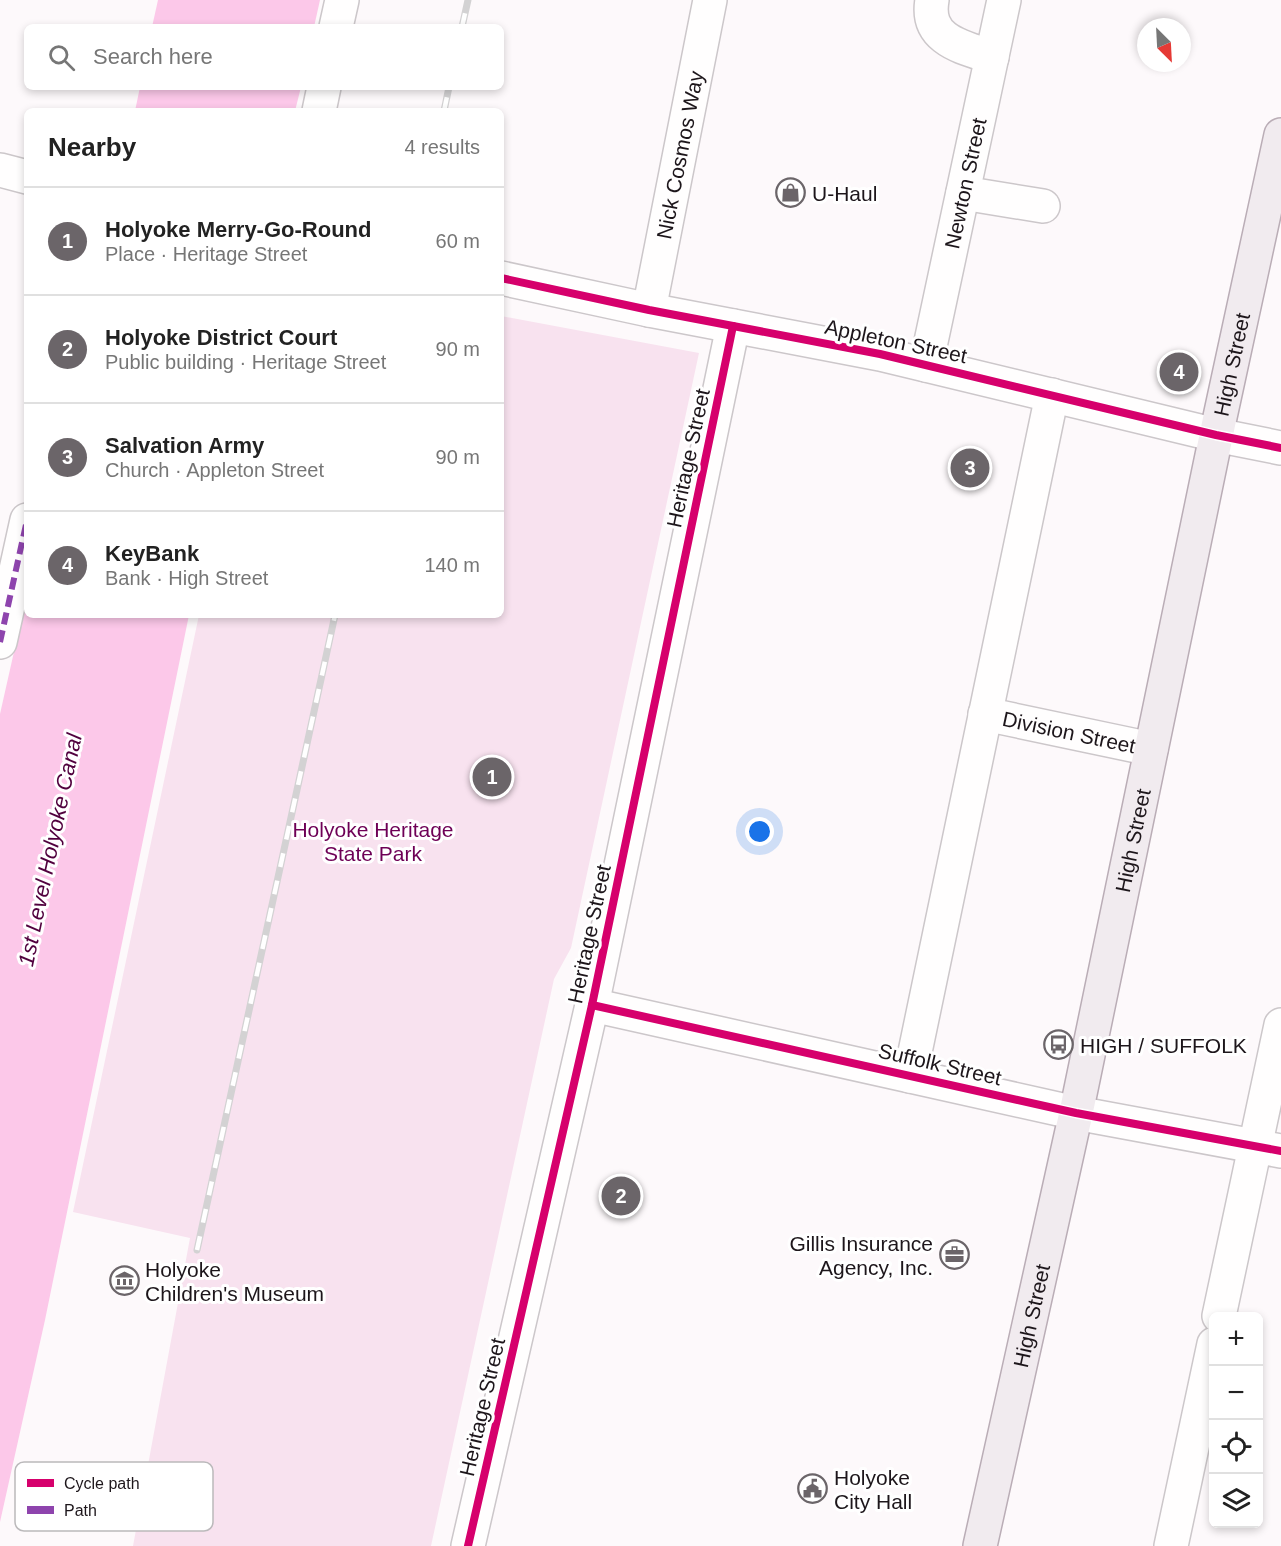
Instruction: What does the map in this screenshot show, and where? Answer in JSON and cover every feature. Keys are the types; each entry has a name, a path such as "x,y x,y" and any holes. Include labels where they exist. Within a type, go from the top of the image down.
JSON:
{"main road":[{"name":"High Street","path":"981,1546 1076,1113 1216,435 1281,135"}],"street":[{"path":"337,24 342,0"},
{"name":"Nick Cosmos Way","path":"649,310 710,0"},
{"path":"932,0 930,13 941,34 951,43 992,57"},
{"name":"Newton Street","path":"926,365 1004,0"},
{"path":"320,108 323,90"},
{"path":"0,170 24,176"},
{"path":"963,193 1043,206"},
{"name":"Appleton Street","path":"504,279 649,310 880,354 1216,435 1281,448"},
{"name":"Heritage Street","path":"468,1546 592,1005 733,326"},
{"path":"910,1076 1052,395"},
{"path":"0,642 24,534"},
{"name":"Division Street","path":"986,714 1151,749"},
{"name":"Suffolk Street","path":"592,1005 1076,1113 1268,1149"},
{"path":"1220,1312 1268,1149 1281,1025"},
{"path":"1171,1546 1209,1366"}],"green space":[{"name":"Holyoke Heritage State Park","path":"504,317 699,353 571,948 554,979 431,1546 133,1546 136,1531 213,1531 213,1462 149,1462 190,1238 73,1212 198,618 504,618"}],"water":[{"path":"158,0 320,0 315,24 153,24"},
{"path":"139,90 300,90 296,108 136,108"},
{"name":"1st Level Holyoke Canal","path":"24,607 24,618 188,618 45,1320 0,1522 0,714"}],"railway":[{"path":"463,24 468,0"},
{"path":"445,108 448,90"},
{"path":"197,1250 334,618"}],"marked path":[{"path":"0,642 24,534"}],"cycle path":[{"path":"504,279 649,310 880,354 1216,435 1281,448"},
{"path":"468,1546 592,1005 733,326"},
{"path":"592,1005 1076,1113 1281,1151"}],"place":[{"name":"U-Haul","path":"791,193"},
{"name":"KeyBank","path":"1179,372"},
{"name":"Salvation Army","path":"970,468"},
{"name":"Holyoke Merry-Go-Round","path":"492,777"},
{"name":"HIGH / SUFFOLK","path":"1059,1045"},
{"name":"Holyoke District Court","path":"621,1196"},
{"name":"Gillis Insurance Agency, Inc.","path":"954,1255"},
{"name":"Holyoke Children's Museum","path":"124,1281"},
{"name":"Holyoke City Hall","path":"813,1489"}]}
